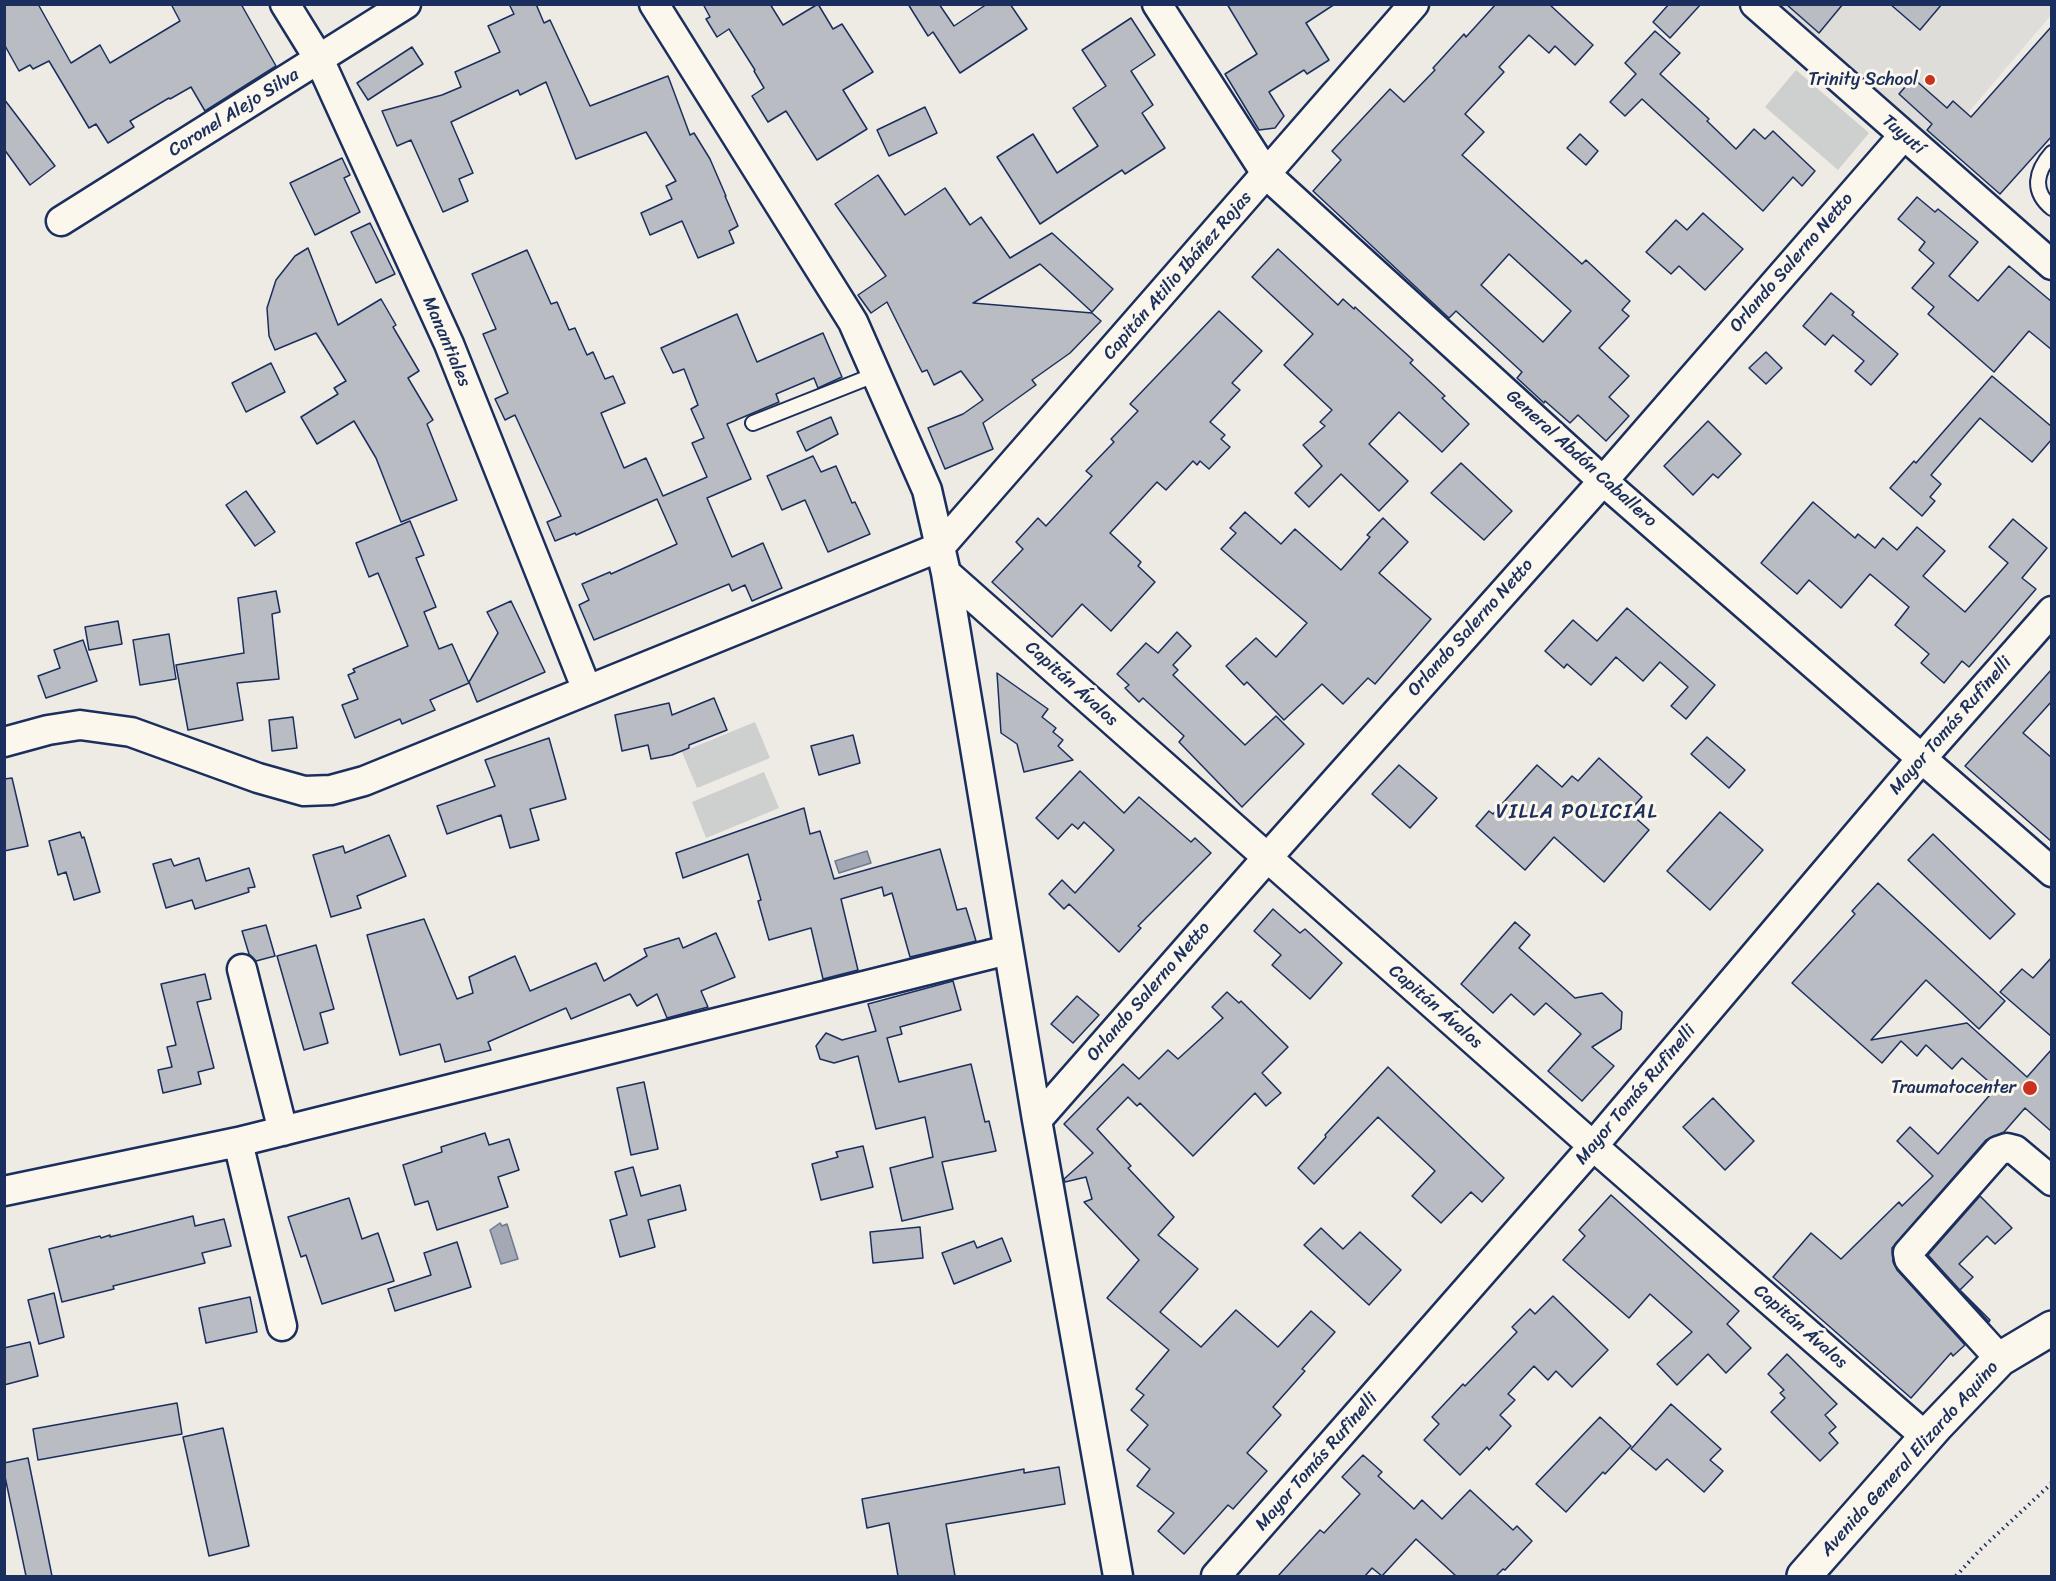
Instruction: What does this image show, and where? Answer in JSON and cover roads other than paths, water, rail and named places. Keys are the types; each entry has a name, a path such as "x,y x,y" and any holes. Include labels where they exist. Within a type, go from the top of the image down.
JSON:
{"main road":[{"name":"Avenida General Elizardo Aquino","path":"1804,1576 1926,1437 2000,1359 2052,1328"}],"street":[{"name":"Manantiales","path":"285,4 319,60 449,344 587,690"},
{"name":"Coronel Alejo Silva","path":"61,221 406,4"},
{"path":"654,4 853,322 878,374 927,490 943,560 1037,1120 1118,1576"},
{"name":"General Abdón Caballero","path":"1156,4 1267,175 1603,481 2052,872"},
{"name":"Capitán Atilio Ibáñez Rojas","path":"943,560 1414,4"},
{"name":"Tuyutí","path":"1755,4 2052,265"},
{"name":"Orlando Salerno Netto","path":"1037,1120 1603,481 1904,135"},
{"path":"4,742 48,730 80,726 131,732 258,778 304,791 331,790 364,781 587,690 943,560"},
{"name":"Capitán Ávalos","path":"943,560 1267,858 1926,1437"},
{"name":"Mayor Tomás Rufinelli","path":"1216,1576 1593,1146 1922,759 2052,611"},
{"path":"4,1191 238,1142 1008,950"},
{"path":"242,969 283,1131"},
{"path":"238,1142 282,1326"},
{"path":"2000,1359 1910,1259 1908,1253 1998,1150 2007,1148 2015,1150 2052,1181"}],"lane":[{"path":"2052,153 2041,166 2037,184 2043,201 2052,208"},
{"path":"753,423 878,374"}],"place":[{"name":"Trinity School","path":"1930,80"},
{"name":"Traumatocenter","path":"2030,1088"}],"district":[{"name":"VILLA POLICIAL","path":"1577,813"}]}
